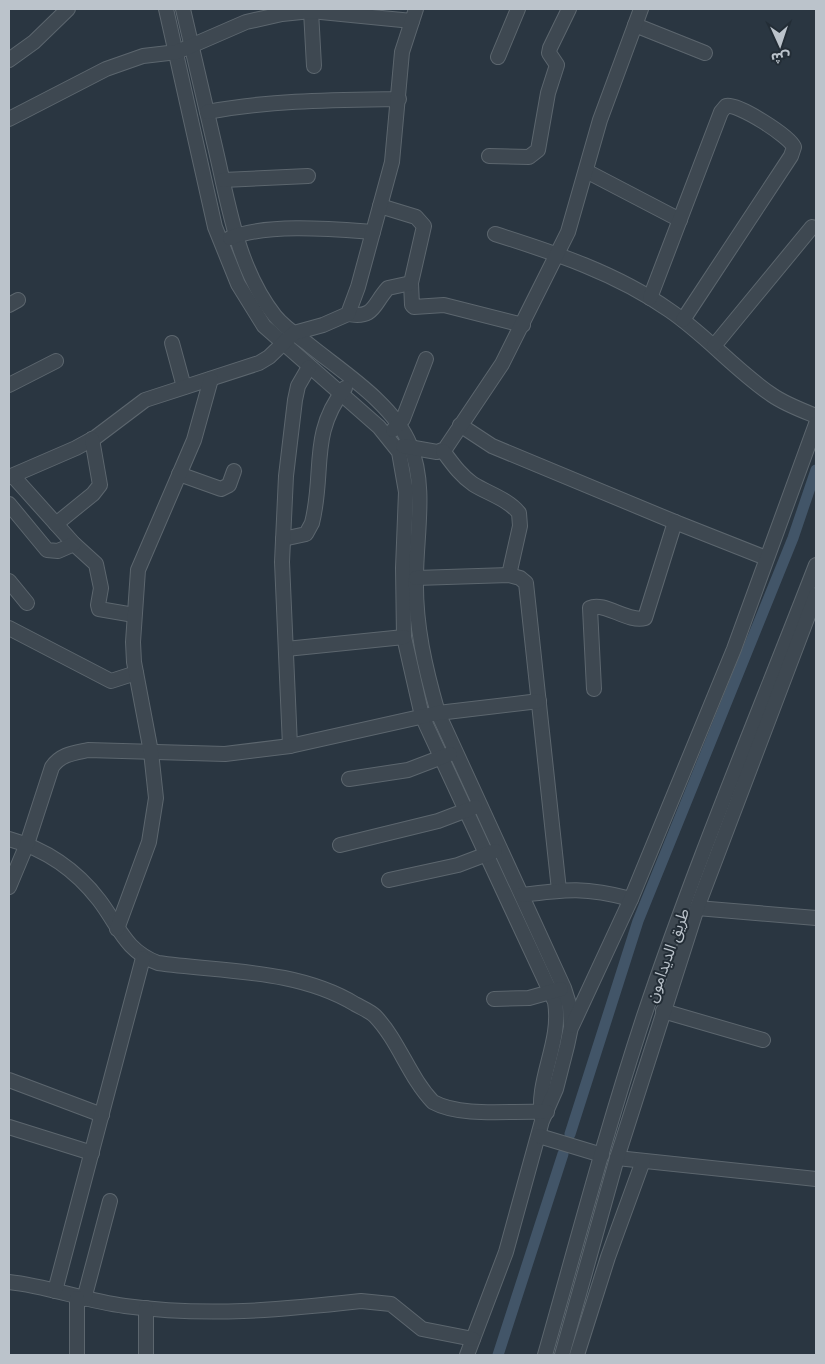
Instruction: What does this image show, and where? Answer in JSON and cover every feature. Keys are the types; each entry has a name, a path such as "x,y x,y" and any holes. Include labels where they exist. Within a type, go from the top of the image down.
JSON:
{"street":[{"path":"9,60 34,42 68,9"},
{"path":"166,9 215,227 238,284 249,305 264,326 391,440 401,459 406,492 403,568 404,636 422,716 480,805 522,895 558,990 557,1020 540,1095 543,1115"},
{"path":"183,9 237,236 245,265 260,295 280,323 351,379 400,425 411,447 419,494 416,578 420,646 448,754 467,811 487,854 558,990 570,1008 571,1027"},
{"path":"498,57 518,9"},
{"path":"488,156 530,157 538,150 548,92 558,65 549,53 550,48 569,9"},
{"path":"391,440 411,447 437,452 443,451 495,376 523,325 572,221 600,120 641,9"},
{"path":"9,119 106,68 143,56 177,52 246,22 282,14 311,11 414,15 402,52 392,162 354,301 348,314"},
{"path":"311,11 314,66"},
{"path":"635,25 705,53"},
{"path":"207,112 260,103 399,99"},
{"path":"650,298 722,112 726,106 737,106 792,142 794,147 791,156 683,320"},
{"path":"586,171 680,220"},
{"path":"223,180 308,176"},
{"path":"380,206 416,217 424,226 411,283 412,305 414,307 444,305 523,325"},
{"path":"714,346 812,227"},
{"path":"221,242 237,236 283,229 320,228 373,232"},
{"path":"495,234 558,253 613,278 650,298 683,320 772,395 816,416"},
{"path":"134,615 99,609 101,588 96,564 74,544 11,477 92,439 140,402 259,363 269,357 282,343 294,334 323,325 348,314 366,314 375,308 388,288 411,283"},
{"path":"172,343 184,387"},
{"path":"391,440 400,425 426,359"},
{"path":"9,385 56,361"},
{"path":"290,746 283,539 286,476 298,386 310,367"},
{"path":"118,929 149,842 156,798 151,752 136,673 133,642 137,580 141,560 196,434 211,379"},
{"path":"283,539 306,534 312,523 324,424 331,406 351,379"},
{"path":"467,1355 506,1252 539,1136 543,1115 556,1089 571,1027 631,899 734,649 816,424"},
{"path":"460,425 492,446 766,558"},
{"path":"56,524 93,494 100,485 92,439"},
{"path":"443,451 458,471 470,482 498,497 519,513 520,526 509,574"},
{"path":"179,474 221,489 229,484 234,471"},
{"path":"9,504 47,550 58,551 74,544"},
{"path":"594,689 590,608 597,606 635,619 645,618 675,522"},
{"name":"طريق الديدامون","path":"562,1355 618,1158 697,908 707,862 816,565"},
{"path":"416,578 509,574 520,578 526,583 529,593 560,890"},
{"path":"9,581 27,603"},
{"name":"طريق الديدامون","path":"546,1355 602,1155 644,1016 816,595"},
{"path":"9,628 111,680 136,673"},
{"path":"286,650 404,636"},
{"path":"9,887 52,767 58,758 88,750 225,754 290,746 438,713 539,701"},
{"path":"349,779 401,772 448,754"},
{"path":"340,845 427,824 480,805"},
{"path":"9,839 26,844 65,865 98,899 118,929 143,958 158,963 272,976 328,990 374,1015 398,1047 422,1089 432,1102 440,1106 459,1109 543,1115"},
{"path":"389,880 458,865 500,848"},
{"path":"522,895 560,890 591,890 631,899"},
{"path":"697,908 816,918"},
{"path":"55,1291 143,958"},
{"path":"494,999 529,998 558,990"},
{"path":"663,1011 763,1040"},
{"path":"9,1080 102,1114"},
{"path":"9,1127 92,1153"},
{"path":"539,1136 602,1155"},
{"path":"618,1158 816,1179"},
{"path":"577,1355 608,1257 642,1161"},
{"path":"77,1355 80,1298 110,1201"},
{"path":"9,1282 28,1284 80,1298 192,1313 226,1313 361,1301 381,1302 391,1304 422,1329 473,1339"},
{"path":"146,1308 146,1355"},
{"path":"557,1314 571,1318"}],"waterway":[{"path":"570,1134 638,921 793,538 816,470"},
{"path":"498,1355 563,1154"}]}
